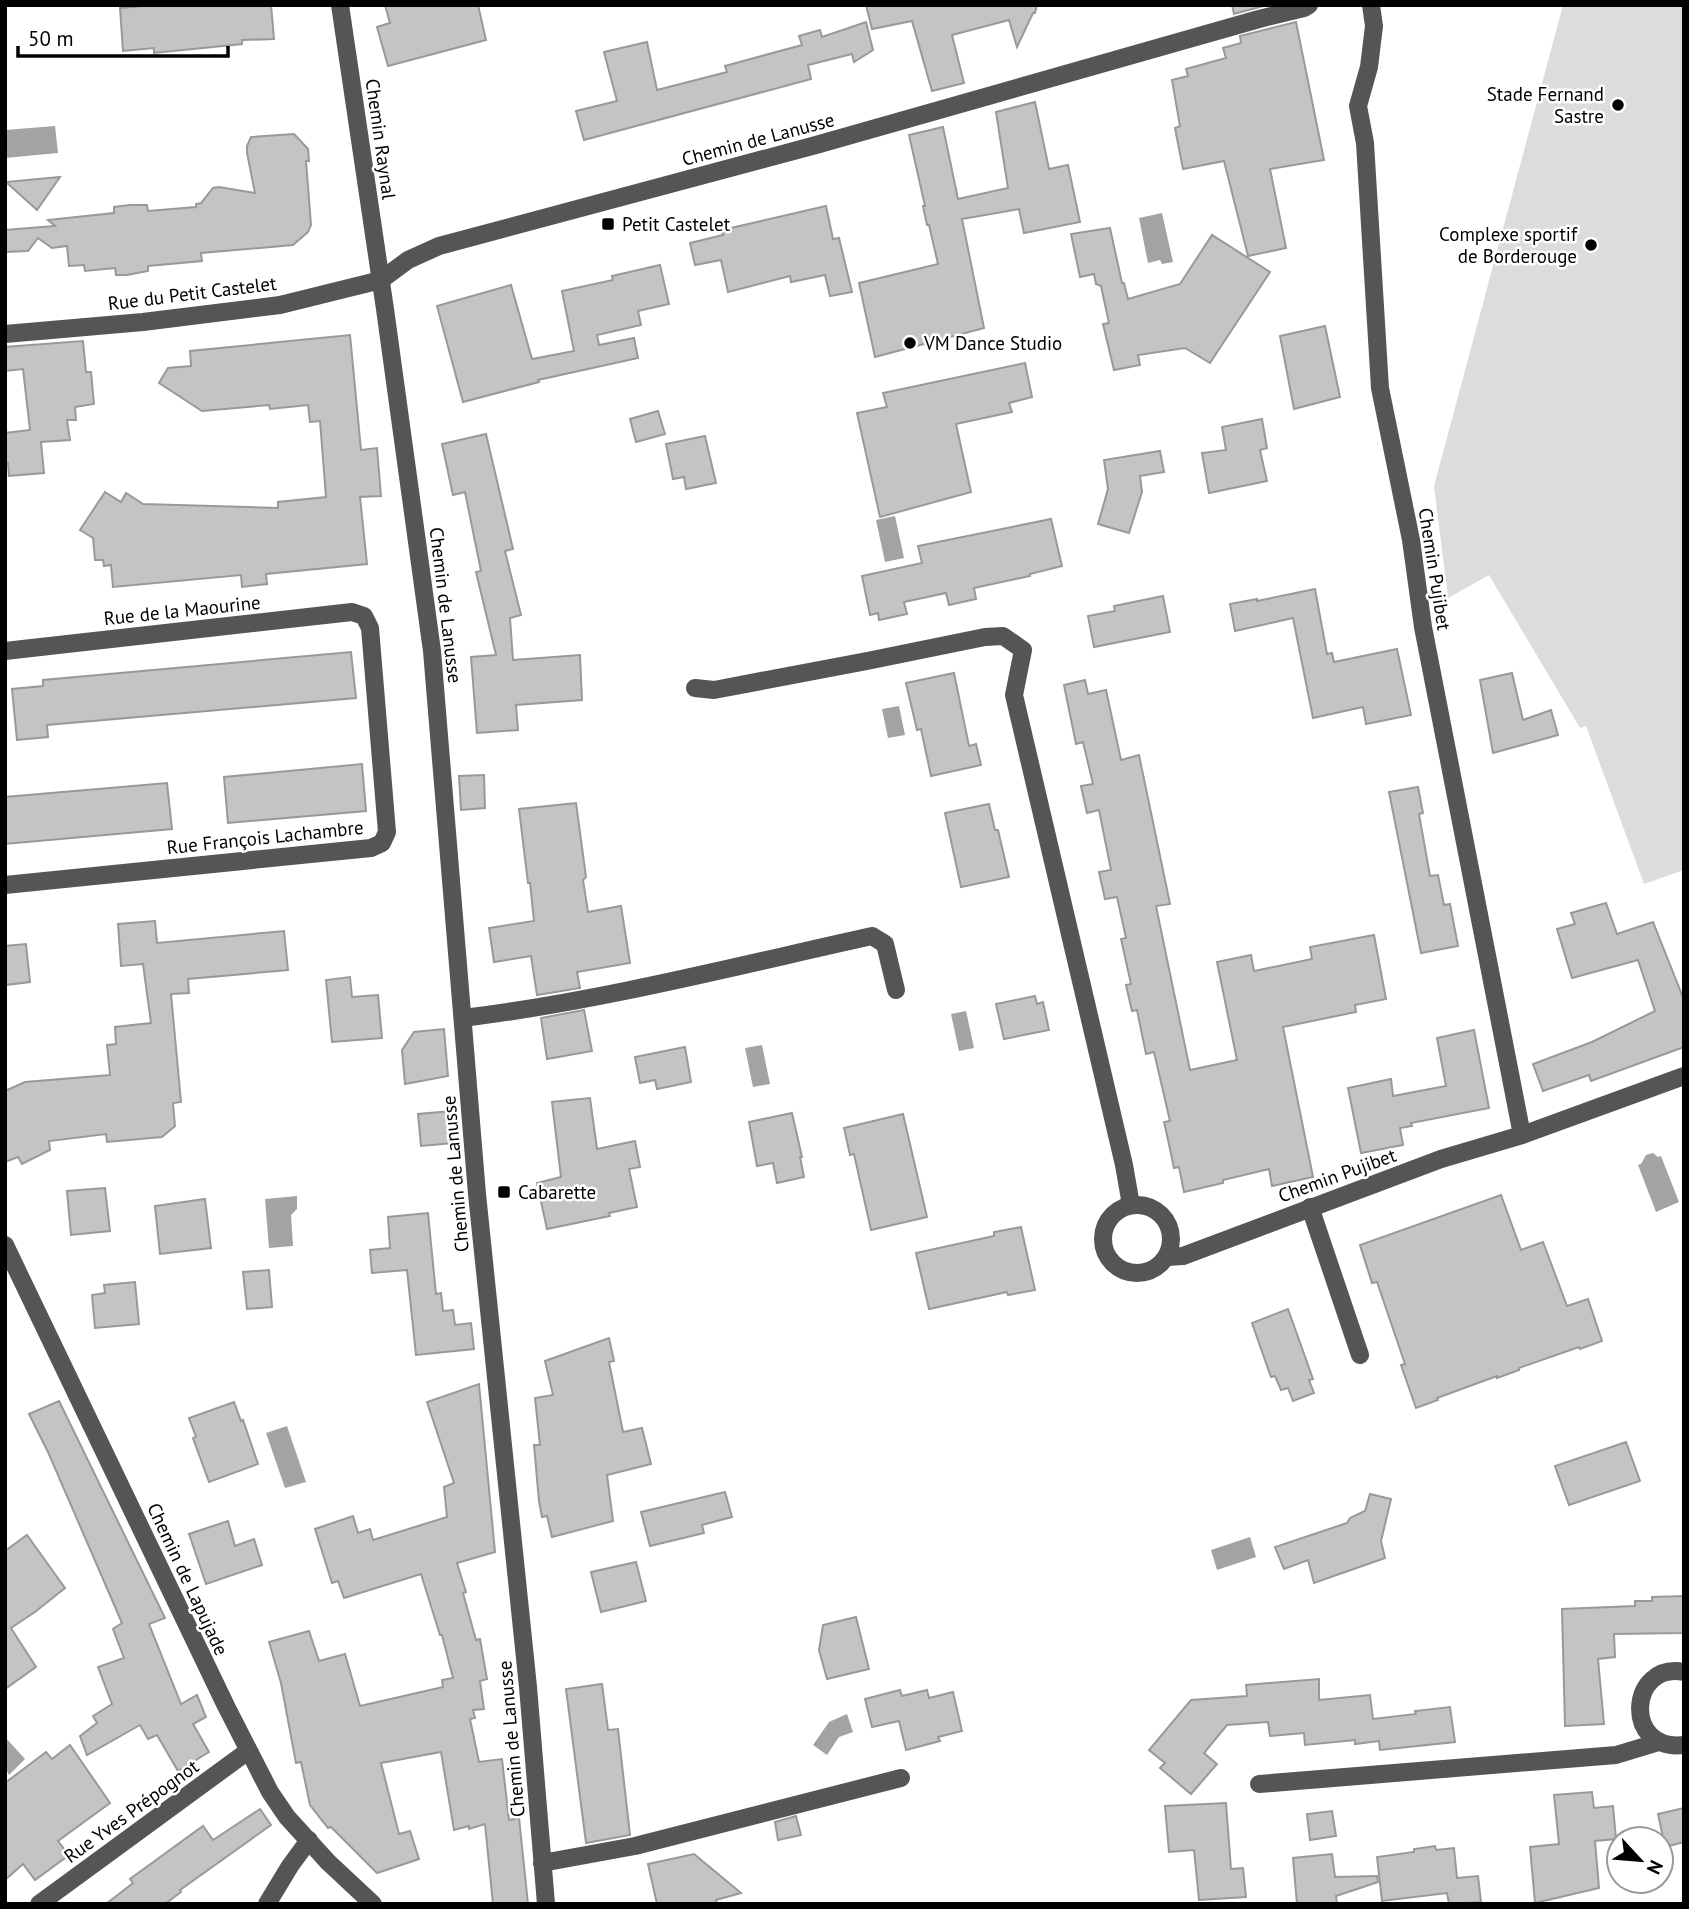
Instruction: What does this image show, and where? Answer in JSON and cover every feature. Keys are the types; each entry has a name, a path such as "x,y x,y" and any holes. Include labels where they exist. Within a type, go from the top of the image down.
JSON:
{"street":[{"name":"Chemin Raynal","path":"340,5 381,280"},
{"name":"Chemin de Lanusse","path":"546,1904 528,1687 477,1194 432,652 381,280 408,260 439,246 816,145 1309,5"},
{"name":"Chemin Pujibet","path":"1371,5 1374,26 1369,67 1358,106 1365,142 1380,388 1410,540 1423,627 1522,1135"},
{"name":"Rue du Petit Castelet","path":"5,334 144,322 280,304 381,280"},
{"name":"Rue de la Maourine","path":"5,651 352,612 364,616"},
{"name":"Rue François Lachambre","path":"5,885 371,848 382,843 387,832 370,628 364,616"},
{"path":"695,688 714,690 985,637 1003,636 1023,650 1014,695 1124,1165 1131,1205 1153,1208 1162,1215 1171,1235 1167,1257"},
{"path":"463,1018 636,989 872,936 886,944 896,990"},
{"name":"Chemin Pujibet","path":"1131,1205 1111,1216 1102,1237 1104,1249 1117,1268 1139,1273 1149,1271 1167,1257 1183,1256 1441,1159 1522,1135 1684,1076"},
{"path":"1310,1207 1360,1355"},
{"name":"Chemin de Lapujade","path":"5,1245 270,1792 286,1817 328,1862 373,1904"},
{"path":"1684,1672 1662,1673 1651,1681 1642,1692 1639,1706 1647,1733 1670,1746 1684,1745"},
{"path":"1259,1784 1616,1755 1659,1742"},
{"name":"Rue Yves Prépognot","path":"39,1904 248,1751"},
{"path":"542,1863 635,1846 901,1778"},
{"path":"267,1904 309,1840"}],"shaded area":[{"name":"Complexe sportif de Borderouge","path":"1563,5 1684,5 1684,870 1644,884 1586,726 1580,728 1489,575 1448,598 1434,486"},
{"path":"55,126 58,153 5,158 5,130"},
{"path":"1162,213 1173,262 1162,264 1160,260 1148,263 1139,218"},
{"path":"895,516 904,558 885,562 876,520"},
{"path":"899,706 905,735 888,738 882,709"},
{"path":"966,1011 974,1048 959,1051 951,1014"},
{"path":"762,1045 770,1084 753,1087 745,1048"},
{"path":"1653,1153 1661,1156 1679,1202 1656,1212 1638,1165 1646,1155"},
{"path":"297,1196 297,1209 291,1215 293,1246 269,1248 265,1199"},
{"path":"287,1426 306,1482 285,1488 266,1433"},
{"path":"1250,1537 1256,1557 1217,1570 1211,1550"},
{"path":"847,1714 853,1732 839,1737 827,1755 813,1745 829,1722"},
{"path":"5,1737 25,1759 9,1775 5,1772"}],"building":[{"path":"157,5 271,5 274,39 242,40 242,44 154,53 154,48 123,51 120,8"},
{"path":"385,5 478,5 486,40 388,66 377,27 390,23"},
{"path":"866,5 1037,5 1017,47 1009,20 952,35 964,83 932,91 912,21 872,29"},
{"path":"1232,5 1267,5 1234,14"},
{"path":"866,22 873,50 854,62 852,54 808,65 811,79 584,140 576,111 617,101 604,52 647,42 657,90 727,72 725,66 802,45 799,36 820,30 822,37"},
{"path":"1296,22 1324,160 1270,169 1286,248 1248,256 1224,161 1183,169 1175,128 1180,126 1172,80 1188,76 1186,69 1226,58 1223,48 1241,43 1240,36"},
{"path":"1035,102 1049,169 1068,165 1080,222 1024,233 1019,209 962,219 984,328 875,357 859,283 938,264 927,225 909,135 943,127 958,199 1008,188 996,112"},
{"path":"294,134 308,149 309,161 306,161 311,225 308,232 293,245 201,253 202,261 148,266 148,271 127,275 116,275 115,268 85,271 84,265 69,266 67,246 52,248 38,238 28,251 5,252 5,230 55,226 48,220 114,213 114,207 130,205 147,205 148,211 196,207 213,188 219,187 255,193 247,153 251,137"},
{"path":"60,177 37,210 6,182"},
{"path":"826,206 833,239 839,238 852,292 830,296 825,275 791,282 790,276 728,292 721,260 695,265 690,243 723,235 722,233 732,231 731,228"},
{"path":"1110,228 1128,299 1180,284 1212,235 1270,272 1210,363 1185,348 1138,355 1140,365 1114,370 1103,324 1109,323 1101,286 1096,284 1094,274 1080,277 1071,234"},
{"path":"660,265 669,304 638,311 641,325 597,335 599,345 634,338 638,358 538,380 539,382 463,402 437,306 511,285 532,359 574,351 562,291 613,280 612,276"},
{"path":"1325,326 1340,397 1294,409 1280,336"},
{"path":"350,335 361,450 377,448 381,496 360,497 367,564 266,574 267,584 242,587 241,575 113,587 111,565 104,566 103,560 95,560 93,538 80,530 105,492 121,502 126,493 143,504 278,508 278,502 326,497 320,421 310,422 308,405 270,409 269,405 202,411 159,383 168,368 191,366 190,351"},
{"path":"83,341 86,372 91,372 94,404 75,407 76,420 67,420 70,440 41,442 44,473 9,476 8,463 5,463 5,433 30,430 23,369 5,371 5,347"},
{"path":"1025,363 1032,397 1009,403 1012,412 956,424 971,492 880,517 857,413 887,407 883,393"},
{"path":"658,411 665,434 636,442 630,419"},
{"path":"1262,419 1267,448 1260,450 1267,481 1209,493 1202,453 1226,450 1222,427"},
{"path":"486,434 513,549 505,551 521,615 510,618 513,660 580,655 582,700 516,705 518,730 477,733 471,657 496,655 476,572 481,571 465,492 453,495 442,444"},
{"path":"705,436 716,483 686,489 684,477 673,479 666,444"},
{"path":"1160,451 1164,472 1140,476 1142,492 1129,533 1098,524 1108,489 1104,460"},
{"path":"1051,519 1062,566 974,588 976,599 949,605 946,593 904,602 907,614 879,620 878,613 870,615 862,576 922,563 918,546"},
{"path":"1315,589 1327,654 1332,653 1334,662 1397,649 1411,715 1366,724 1363,707 1313,718 1293,618 1235,631 1230,604"},
{"path":"1163,596 1170,632 1094,647 1088,616 1115,611 1114,606"},
{"path":"351,652 356,698 47,725 48,737 17,740 12,689 43,686 43,680"},
{"path":"954,673 969,746 976,744 981,765 931,776 921,729 917,730 906,683"},
{"path":"1512,673 1523,720 1551,710 1558,735 1493,753 1480,680"},
{"path":"1085,680 1088,694 1106,690 1121,760 1139,755 1170,904 1156,906 1190,1070 1237,1060 1217,962 1251,955 1254,971 1312,959 1310,947 1374,935 1386,999 1355,1005 1356,1012 1283,1027 1313,1177 1272,1186 1269,1169 1184,1192 1179,1167 1174,1168 1164,1122 1170,1121 1154,1052 1146,1054 1137,1010 1132,1011 1126,985 1131,984 1121,939 1126,938 1117,897 1105,899 1099,872 1111,870 1099,810 1087,813 1081,786 1093,784 1083,742 1076,744 1064,685"},
{"path":"362,764 366,811 228,823 224,777"},
{"path":"484,775 485,808 461,810 459,776"},
{"path":"167,783 172,829 5,844 5,797"},
{"path":"1418,787 1423,813 1419,814 1430,876 1438,875 1444,905 1450,904 1458,946 1421,953 1389,792"},
{"path":"576,803 588,912 621,906 630,963 577,972 580,988 537,995 531,956 494,962 489,928 534,921 519,809"},
{"path":"989,804 1009,877 961,887 945,813"},
{"path":"1606,903 1617,934 1653,922 1684,1000 1684,1047 1591,1081 1589,1075 1543,1091 1533,1064 1592,1042 1655,1011 1638,960 1572,978 1557,929 1575,924 1571,913"},
{"path":"155,921 157,943 284,931 288,970 188,979 189,993 171,994 181,1102 173,1103 175,1126 162,1137 107,1142 106,1134 49,1141 50,1150 22,1164 18,1157 5,1162 5,1091 25,1082 110,1075 107,1045 116,1044 115,1027 151,1023 143,964 121,966 118,924"},
{"path":"26,944 30,982 5,985 5,946"},
{"path":"350,977 352,997 378,995 382,1038 332,1042 326,980"},
{"path":"1035,996 1037,1004 1043,1002 1049,1030 1004,1039 996,1004"},
{"path":"584,1010 592,1051 547,1059 541,1018"},
{"path":"444,1029 448,1076 405,1084 402,1050 414,1032"},
{"path":"1474,1030 1489,1108 1411,1123 1412,1126 1400,1128 1403,1145 1361,1153 1348,1088 1391,1079 1393,1096 1446,1086 1437,1038"},
{"path":"685,1047 691,1082 657,1089 655,1080 640,1083 635,1057"},
{"path":"590,1098 597,1149 635,1141 640,1167 629,1169 637,1207 609,1213 610,1216 547,1229 537,1183 561,1177 552,1102"},
{"path":"451,1111 454,1143 421,1146 418,1114"},
{"path":"792,1113 804,1177 777,1183 773,1163 757,1166 749,1122"},
{"path":"903,1114 927,1217 871,1230 854,1154 850,1155 844,1128"},
{"path":"105,1188 110,1231 71,1235 67,1191"},
{"path":"1501,1195 1521,1250 1543,1242 1567,1306 1588,1299 1602,1341 1519,1368 1416,1408 1401,1365 1405,1364 1377,1282 1372,1283 1360,1245"},
{"path":"205,1199 211,1248 160,1254 155,1206"},
{"path":"428,1213 436,1294 441,1293 443,1311 453,1310 455,1325 471,1323 474,1349 416,1355 407,1270 372,1273 370,1250 390,1248 388,1217"},
{"path":"1021,1227 1035,1290 1008,1295 1007,1292 929,1309 916,1253 994,1236 994,1232"},
{"path":"269,1270 272,1307 247,1309 243,1272"},
{"path":"135,1282 139,1324 95,1328 92,1295 105,1293 104,1285"},
{"path":"1288,1309 1313,1379 1309,1380 1314,1393 1293,1401 1288,1388 1281,1390 1275,1376 1271,1377 1252,1323"},
{"path":"609,1338 614,1361 609,1362 623,1432 642,1428 651,1464 607,1475 613,1521 552,1537 547,1516 542,1517 534,1445 540,1445 535,1398 553,1395 545,1361"},
{"path":"479,1384 495,1552 457,1563 476,1640 480,1639 487,1679 480,1681 484,1709 473,1710 475,1718 470,1719 479,1762 502,1759 509,1820 519,1818 528,1904 493,1904 485,1824 454,1830 441,1752 381,1763 399,1834 410,1831 419,1859 377,1873 331,1827 328,1828 310,1805 301,1762 296,1763 281,1683 269,1642 309,1631 319,1661 345,1654 360,1706 443,1687 442,1680 453,1678 442,1635 421,1574 344,1598 338,1581 332,1583 315,1529 353,1516 358,1533 370,1529 373,1540 447,1517 444,1487 454,1483 427,1402"},
{"path":"59,1401 165,1618 149,1624 181,1704 197,1695 206,1717 193,1724 209,1752 178,1771 157,1735 148,1739 140,1725 87,1755 80,1736 97,1723 93,1716 112,1704 98,1667 124,1658 113,1629 122,1623 29,1414"},
{"path":"234,1402 258,1464 209,1482 193,1438 196,1437 189,1418"},
{"path":"1626,1442 1640,1481 1569,1505 1555,1466"},
{"path":"725,1492 732,1517 702,1525 704,1533 650,1546 641,1512"},
{"path":"1370,1494 1391,1499 1381,1541 1385,1558 1314,1583 1308,1560 1284,1569 1275,1547 1347,1523 1350,1518 1365,1511"},
{"path":"228,1521 235,1546 254,1539 262,1565 206,1584 189,1534"},
{"path":"27,1535 65,1588 11,1628 36,1667 5,1689 5,1551"},
{"path":"636,1562 646,1601 601,1612 591,1572"},
{"path":"1684,1596 1684,1633 1614,1634 1615,1657 1598,1659 1604,1724 1565,1726 1562,1609 1635,1606 1635,1601 1652,1601 1652,1597"},
{"path":"856,1617 869,1669 827,1679 819,1650 823,1625"},
{"path":"1319,1679 1319,1700 1370,1695 1373,1719 1450,1707 1455,1742 1380,1750 1379,1741 1355,1744 1355,1740 1305,1745 1304,1733 1270,1736 1268,1722 1227,1725 1204,1753 1217,1764 1191,1794 1160,1768 1165,1763 1149,1750 1191,1700 1247,1696 1246,1685"},
{"path":"602,1684 608,1730 618,1729 630,1835 586,1843 566,1689"},
{"path":"900,1690 902,1696 927,1690 929,1698 953,1692 962,1731 938,1737 940,1741 906,1750 899,1721 872,1727 865,1699"},
{"path":"70,1745 110,1803 58,1841 69,1855 35,1880 23,1864 5,1880 5,1783 46,1752 52,1759"},
{"path":"1592,1792 1594,1808 1613,1806 1615,1825 1605,1825 1605,1840 1595,1841 1599,1888 1535,1903 1530,1847 1559,1844 1554,1795"},
{"path":"1226,1803 1231,1869 1243,1868 1246,1897 1199,1900 1194,1850 1169,1852 1165,1806"},
{"path":"1684,1808 1684,1842 1675,1844 1675,1825 1660,1825 1658,1814"},
{"path":"260,1809 271,1825 180,1890 181,1892 165,1904 106,1904 133,1883 130,1879 203,1826 213,1840"},
{"path":"1332,1811 1336,1836 1310,1840 1307,1814"},
{"path":"796,1816 801,1835 778,1840 775,1822"},
{"path":"1435,1846 1436,1850 1454,1848 1457,1878 1478,1876 1481,1902 1449,1904 1447,1893 1382,1901 1377,1857"},
{"path":"694,1854 741,1893 716,1900 717,1904 657,1904 648,1864"},
{"path":"1332,1854 1335,1877 1377,1876 1378,1882 1336,1896 1337,1904 1297,1904 1293,1858"}],"place":[{"name":"Stade Fernand Sastre","path":"1618,105"},
{"name":"Petit Castelet","path":"608,224"},
{"name":"Complexe sportif de Borderouge","path":"1591,245"},
{"name":"VM Dance Studio","path":"910,343"},
{"name":"Cabarette","path":"504,1192"}]}
